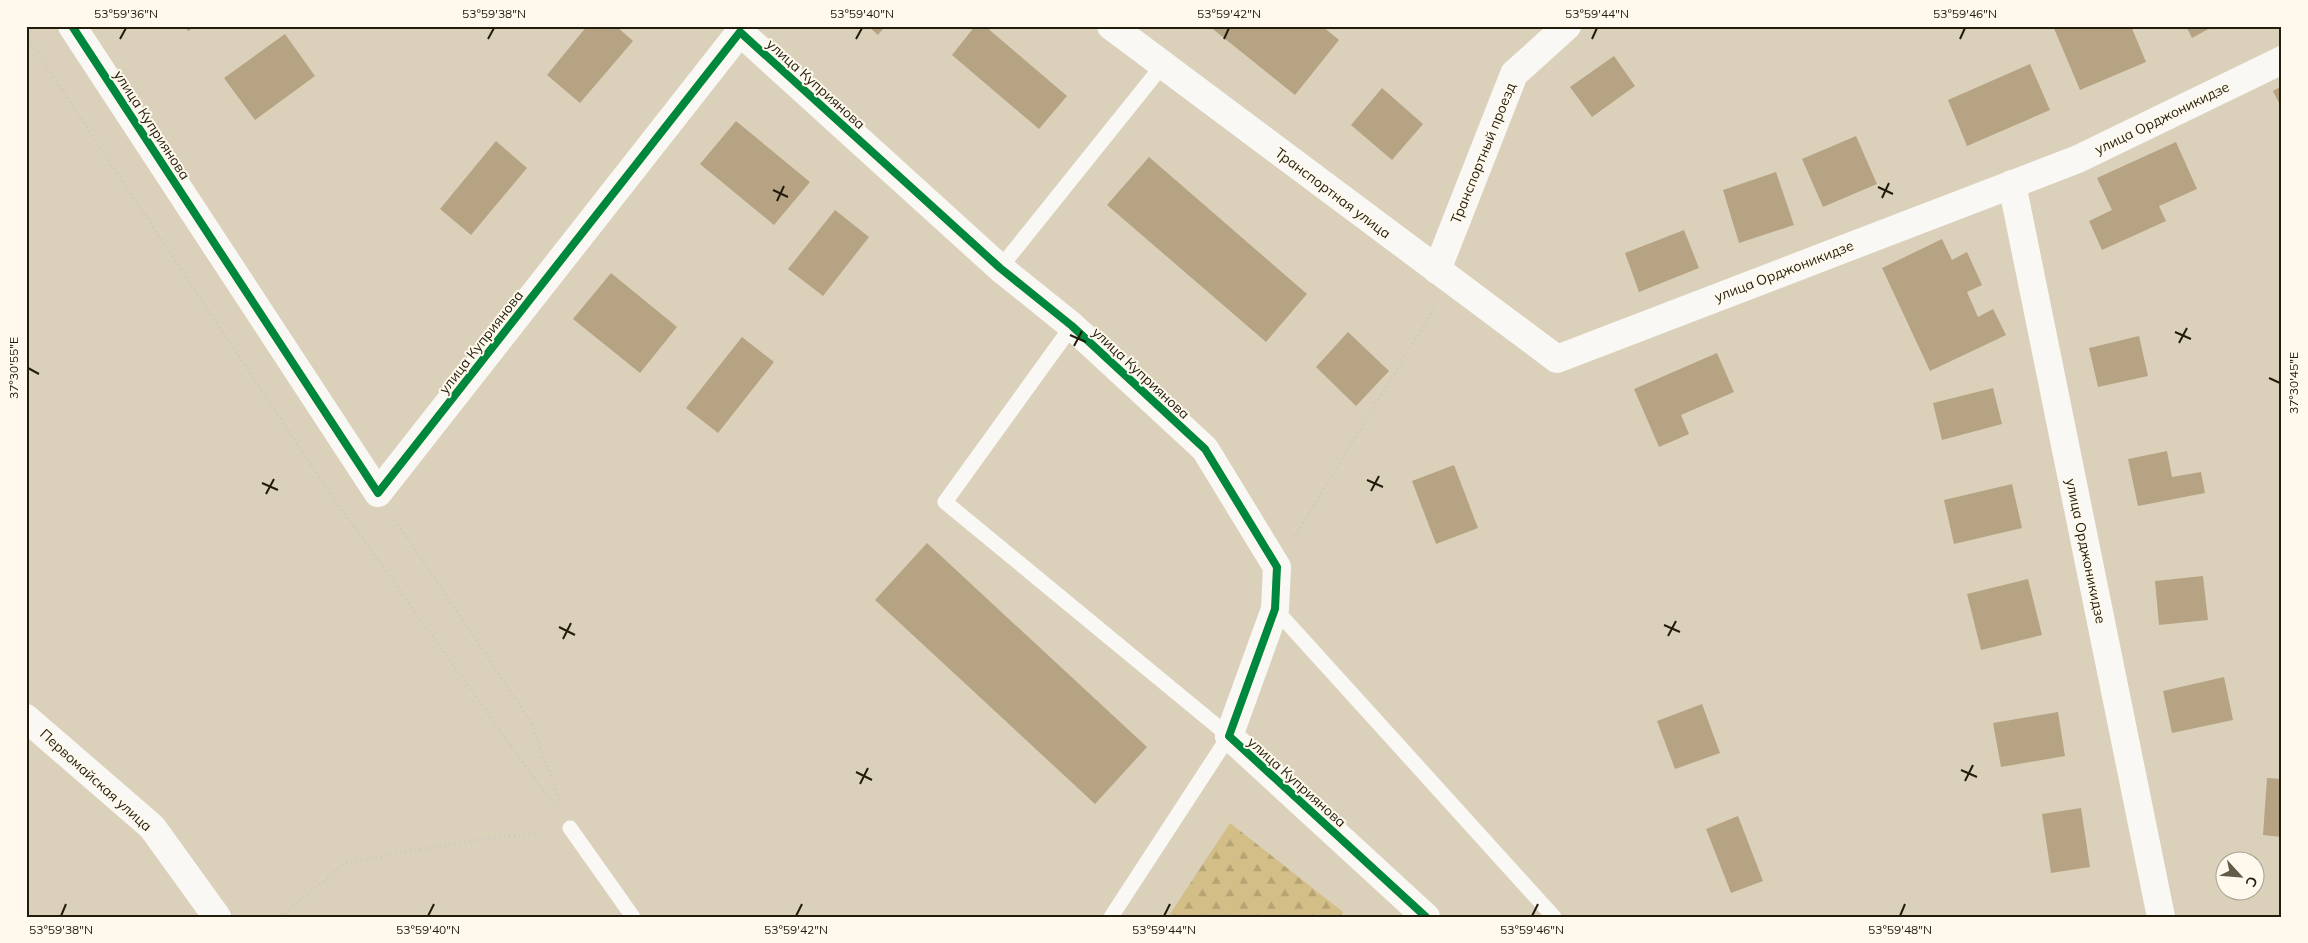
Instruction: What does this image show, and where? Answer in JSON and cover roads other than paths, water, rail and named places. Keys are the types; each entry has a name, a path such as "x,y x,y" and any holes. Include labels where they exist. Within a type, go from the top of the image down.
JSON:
{"street":[{"name":"улица Куприянова","path":"72,26 378,493 740,32 1000,268 1072,326 1205,448 1277,567 1275,609 1229,736 1426,917"},
{"name":"Транспортная улица","path":"1111,26 1162,66 1557,359"},
{"name":"Транспортный проезд","path":"1444,275 1514,74 1566,26"},
{"name":"улица Орджоникидзе","path":"1557,359 2078,159 2282,60"},
{"name":"улица Орджоникидзе","path":"2012,184 2161,917"},
{"name":"Первомайская улица","path":"26,718 152,827 218,917"}],"lane":[{"path":"1000,268 1162,66"},
{"path":"1072,326 945,502 1229,736 1112,917"},
{"path":"1275,609 1554,917"},
{"path":"570,828 634,917"}]}
